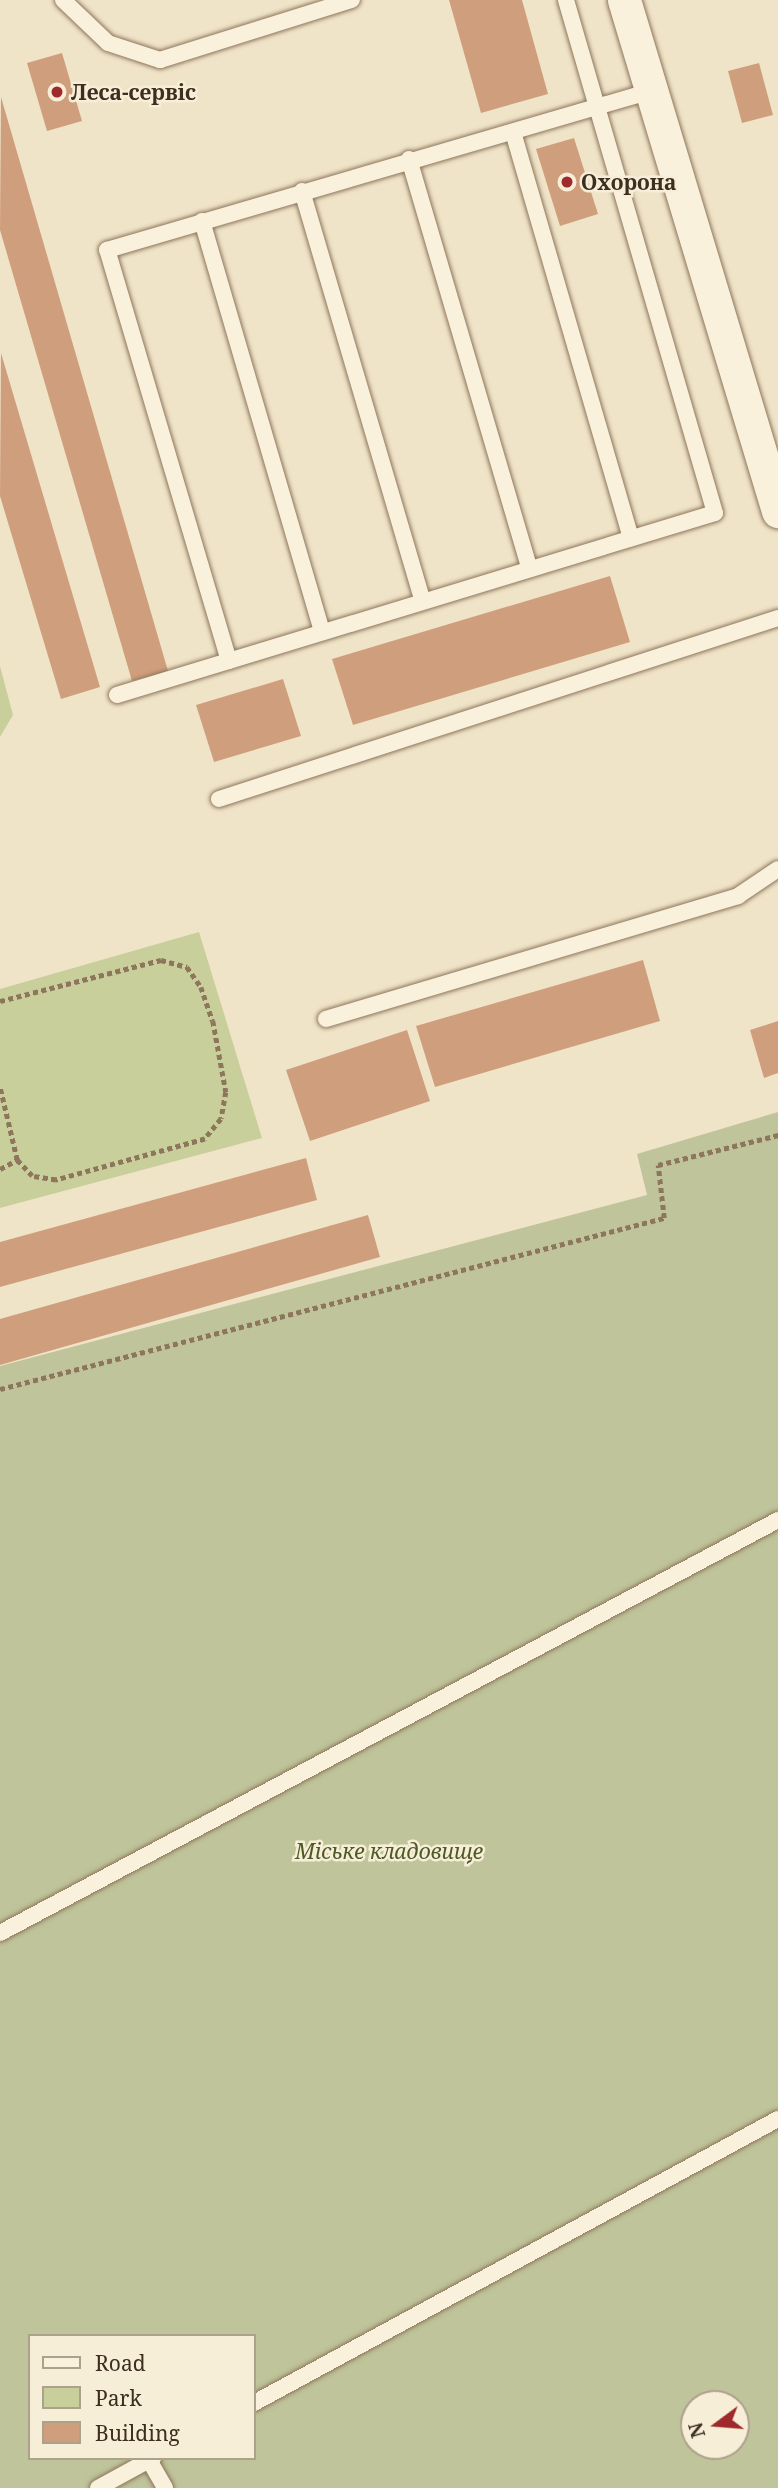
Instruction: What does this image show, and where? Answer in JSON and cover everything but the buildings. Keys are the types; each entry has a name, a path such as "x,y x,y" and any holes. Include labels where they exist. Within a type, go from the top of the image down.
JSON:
{"street":[{"path":"624,0 778,511"}],"lane":[{"path":"63,0 108,43 160,60 352,0"},
{"path":"117,695 715,513 566,0"},
{"path":"229,661 107,250 409,159 598,110 652,91"},
{"path":"513,132 631,538"},
{"path":"409,159 530,569"},
{"path":"302,191 423,601"},
{"path":"202,221 322,632"},
{"path":"219,799 778,618"},
{"path":"326,1019 738,896 778,869"},
{"path":"0,1933 778,1520"},
{"path":"256,2402 778,2119"},
{"path":"98,2488 149,2460"},
{"path":"151,2460 165,2488"}],"path":[{"path":"0,1001 161,960 187,967 201,987 213,1021 226,1092 221,1119 205,1139 56,1180 32,1176 18,1160 0,1088"},
{"path":"0,1390 664,1218 658,1165 778,1135"},
{"path":"0,1169 18,1160"}],"green space":[{"path":"0,666 13,715 0,737"},
{"path":"199,932 262,1138 0,1208 0,989"},
{"name":"Міське кладовище","path":"778,1112 778,2488 0,2488 0,1366 647,1195 637,1154"}],"place":[{"name":"Леса-сервіс","path":"57,92"},
{"name":"Охорона","path":"567,182"}]}
